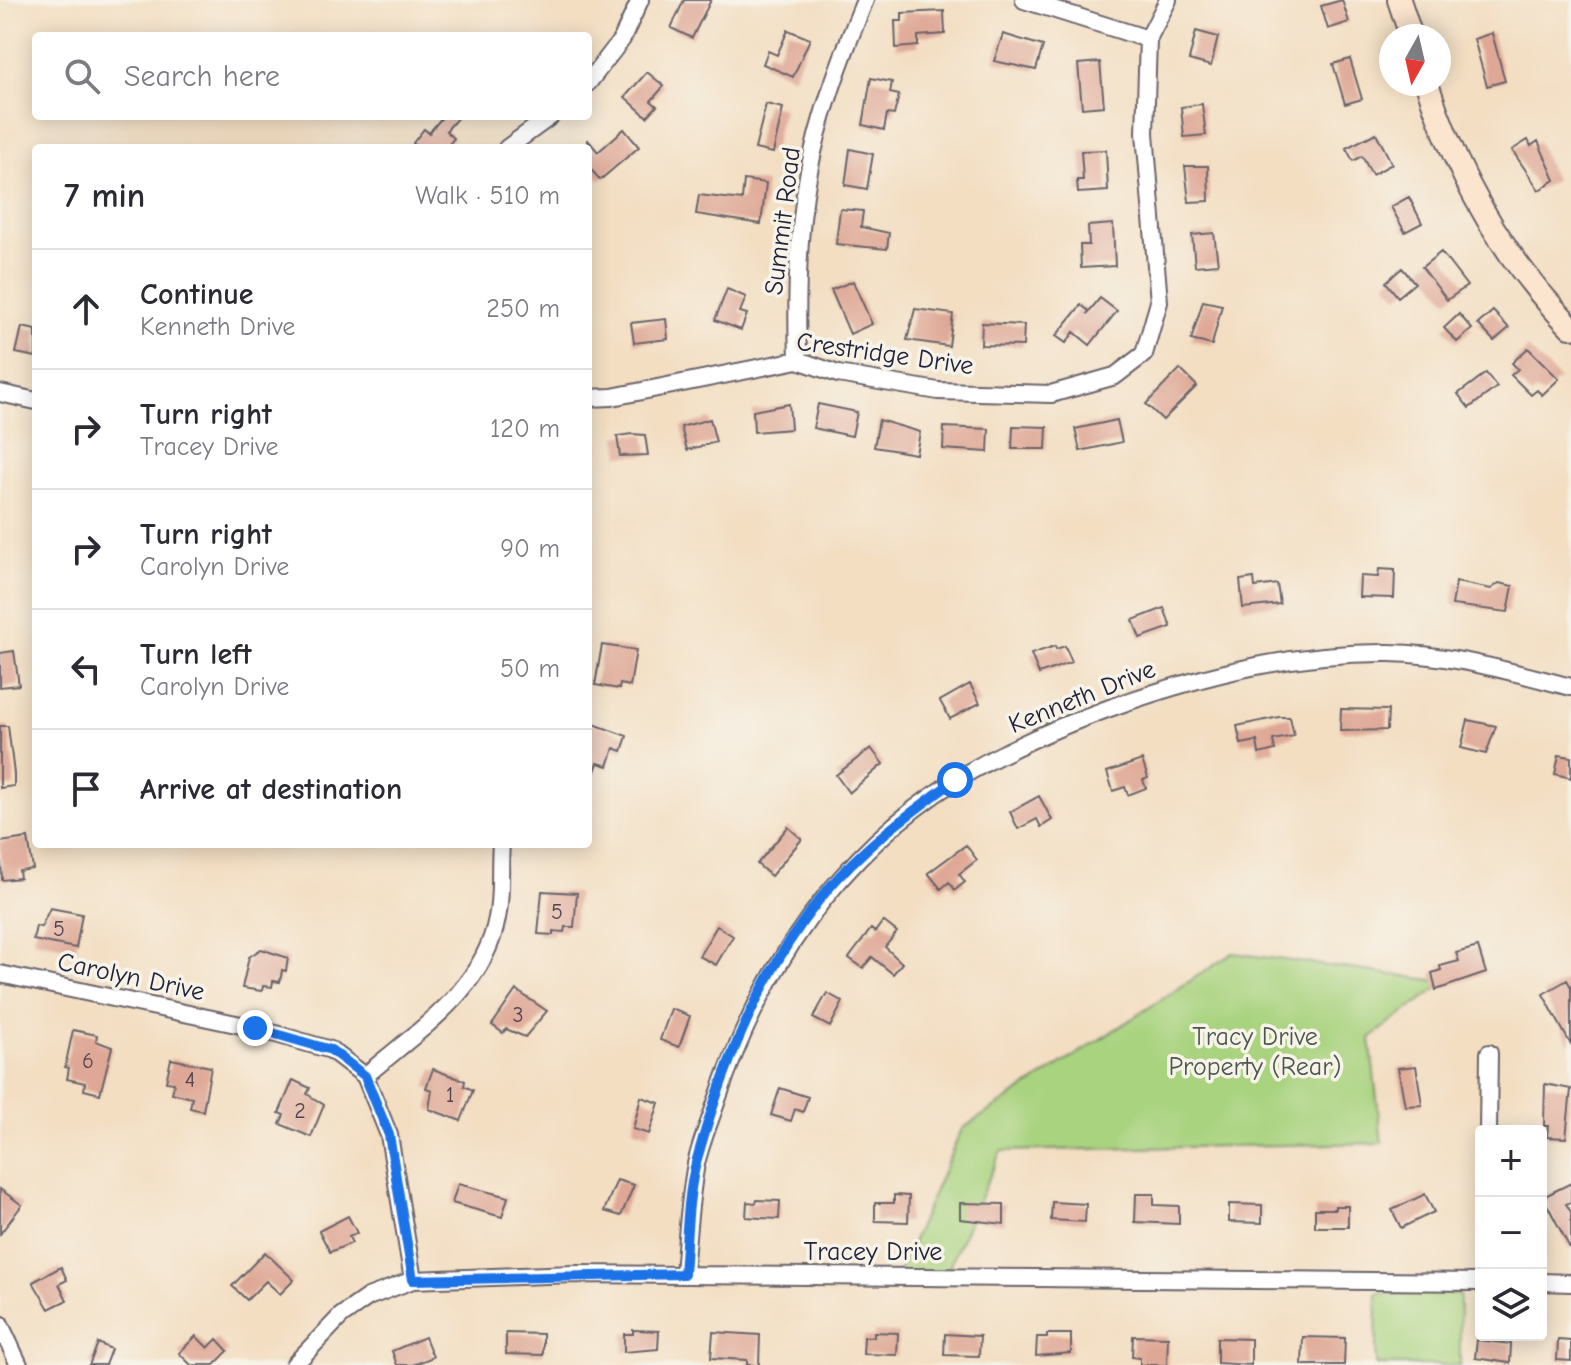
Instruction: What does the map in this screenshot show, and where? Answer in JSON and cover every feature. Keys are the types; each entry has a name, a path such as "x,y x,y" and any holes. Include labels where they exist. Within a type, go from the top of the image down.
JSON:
{"street":[{"path":"592,78 622,39 640,0"},
{"name":"Summit Road","path":"798,360 795,283 808,175 831,90 865,0"},
{"path":"1024,0 1148,39"},
{"name":"Crestridge Drive","path":"592,398 612,397 798,360 838,374 938,391 1051,394 1115,376 1144,354 1159,302 1145,133 1148,39 1168,0"},
{"path":"1399,0 1407,24"},
{"path":"1432,96 1471,192 1506,251 1571,327"},
{"path":"512,144 546,120"},
{"path":"0,393 32,400"},
{"name":"Kenneth Drive","path":"684,1274 697,1161 726,1074 765,984 811,912 867,849 955,780 1051,730 1152,693 1227,670 1312,654 1392,653 1451,658 1571,687"},
{"path":"413,1280 389,1135 365,1076 467,987 487,956 498,917 501,848"},
{"name":"Carolyn Drive","path":"0,974 255,1028 331,1050 365,1076"},
{"path":"1488,1125 1489,1053"},
{"name":"Tracey Drive","path":"294,1365 341,1316 368,1297 413,1280 684,1274 1475,1282"},
{"path":"1547,1282 1571,1283"},
{"path":"0,1324 19,1365"}],"green space":[{"name":"Tracy Drive Property (Rear)","path":"1233,953 1446,982 1370,1038 1382,1143 1001,1151 946,1274 898,1274 962,1129"},
{"path":"1377,1293 1460,1294 1460,1365 1376,1365"}],"building":[{"path":"684,0 711,0 692,38 671,28"},
{"path":"1342,0 1349,22 1328,29 1321,6"},
{"path":"944,11 945,34 918,36 918,46 896,48 895,21 902,21 902,13"},
{"path":"788,30 810,39 793,77 763,64 768,51 777,55"},
{"path":"1196,31 1218,37 1211,66 1189,60"},
{"path":"1492,33 1505,81 1487,86 1474,39"},
{"path":"1003,34 1043,46 1036,70 994,61"},
{"path":"1350,59 1362,99 1345,104 1333,64"},
{"path":"1100,62 1104,106 1082,108 1078,64"},
{"path":"647,72 664,86 651,101 657,106 647,117 625,97"},
{"path":"871,78 892,82 890,93 899,95 894,115 887,114 884,130 863,125"},
{"path":"766,104 783,108 773,153 755,149"},
{"path":"1202,104 1206,135 1184,137 1181,107"},
{"path":"440,120 456,120 446,131 454,138 449,144 413,143 424,129 429,133"},
{"path":"624,129 639,147 600,180 592,171 592,145 598,152"},
{"path":"1376,133 1392,164 1372,175 1362,156 1353,161 1346,148"},
{"path":"1528,140 1531,146 1538,141 1555,180 1539,190 1512,150"},
{"path":"850,149 873,154 867,189 845,185"},
{"path":"1106,150 1108,191 1078,193 1077,180 1083,180 1081,151"},
{"path":"1185,166 1208,166 1209,201 1189,202"},
{"path":"744,180 766,183 761,224 696,214 699,195 742,200"},
{"path":"1409,197 1422,223 1405,232 1391,207"},
{"path":"840,209 863,211 861,227 889,233 887,249 836,244"},
{"path":"1113,224 1115,266 1081,268 1080,245 1089,245 1088,226"},
{"path":"1214,233 1218,264 1195,266 1192,235"},
{"path":"1441,252 1467,286 1447,300 1422,267"},
{"path":"1402,268 1415,283 1398,297 1386,282"},
{"path":"853,281 872,324 850,334 831,290"},
{"path":"727,289 746,297 740,312 747,314 741,330 715,320"},
{"path":"1100,298 1117,311 1090,345 1074,332 1066,343 1056,336 1081,305 1089,311 1087,314"},
{"path":"1203,301 1222,305 1212,345 1191,340"},
{"path":"915,309 953,314 949,346 907,340"},
{"path":"1493,311 1509,328 1494,341 1478,324"},
{"path":"1459,314 1472,329 1457,342 1444,328"},
{"path":"666,319 668,339 634,343 631,323"},
{"path":"982,323 1024,325 1023,346 981,345"},
{"path":"22,327 32,329 32,356 16,353"},
{"path":"1528,348 1559,379 1542,395 1537,390 1531,395 1511,375 1518,369 1512,363"},
{"path":"1180,369 1197,386 1163,420 1146,404"},
{"path":"1486,373 1497,387 1469,408 1458,394"},
{"path":"789,404 791,429 754,432 753,411"},
{"path":"818,404 857,412 852,436 813,428"},
{"path":"710,419 716,442 687,450 681,427"},
{"path":"879,420 920,432 916,454 874,447"},
{"path":"1117,420 1122,442 1080,451 1075,429"},
{"path":"1013,426 1047,427 1046,449 1012,449"},
{"path":"944,427 989,429 988,452 943,449"},
{"path":"645,435 648,455 620,456 617,436"},
{"path":"1379,569 1395,570 1394,598 1359,597 1360,576 1378,577"},
{"path":"1254,578 1255,587 1277,584 1280,604 1243,608 1240,580"},
{"path":"1456,582 1491,589 1499,583 1513,586 1508,612 1452,605"},
{"path":"1164,608 1171,627 1140,638 1133,620"},
{"path":"602,645 636,650 630,686 620,684 619,689 595,685"},
{"path":"1055,646 1056,649 1065,646 1072,662 1039,674 1031,654"},
{"path":"14,651 19,685 0,687 0,653"},
{"path":"970,684 980,703 950,719 940,701"},
{"path":"1341,709 1388,710 1387,730 1340,731"},
{"path":"1290,717 1294,736 1273,740 1275,750 1259,754 1257,741 1241,744 1237,726"},
{"path":"1468,720 1496,726 1486,754 1461,748"},
{"path":"592,723 627,736 622,751 614,748 608,766 598,763 592,779"},
{"path":"0,726 8,726 14,786 0,788"},
{"path":"871,748 883,764 849,793 836,775"},
{"path":"1559,755 1571,757 1571,778 1555,774"},
{"path":"1142,760 1148,778 1143,780 1146,788 1128,795 1125,787 1113,791 1107,772"},
{"path":"1039,796 1052,820 1041,827 1037,819 1018,829 1010,812"},
{"path":"788,827 802,839 771,876 757,864"},
{"path":"28,838 33,869 19,871 20,878 2,880 0,842"},
{"path":"966,845 977,860 959,874 965,882 955,890 949,882 941,889 928,873"},
{"path":"542,891 577,893 574,927 565,927 564,932 553,931 553,935 538,934"},
{"path":"50,908 82,914 76,948 33,940 36,926 41,927"},
{"path":"883,921 897,932 885,947 902,963 893,974 872,957 863,968 849,958 871,929 875,932"},
{"path":"717,926 733,936 716,965 699,956"},
{"path":"1478,947 1486,973 1436,990 1432,973 1441,970 1440,966 1459,961 1456,953"},
{"path":"261,949 288,958 286,971 282,970 280,982 273,981 272,987 263,986 262,991 242,988 249,957"},
{"path":"1567,980 1571,987 1571,1045 1543,994"},
{"path":"516,990 547,1011 525,1037 506,1029 503,1033 492,1025"},
{"path":"827,993 843,1002 830,1027 813,1018"},
{"path":"671,1009 690,1016 679,1047 660,1040"},
{"path":"73,1030 97,1035 96,1041 112,1047 100,1094 84,1090 85,1083 67,1079 69,1068 65,1067"},
{"path":"171,1059 211,1067 203,1111 190,1108 192,1098 172,1093 174,1083 166,1082"},
{"path":"1416,1066 1422,1105 1405,1106 1398,1068"},
{"path":"433,1069 465,1081 464,1086 473,1090 461,1121 429,1109 432,1090 426,1088"},
{"path":"293,1080 310,1088 307,1094 324,1105 311,1137 280,1124 284,1115 279,1113"},
{"path":"1545,1084 1571,1089 1566,1138 1547,1137 1548,1126 1544,1125"},
{"path":"780,1088 808,1097 803,1112 795,1109 791,1121 771,1115"},
{"path":"641,1097 659,1103 649,1134 633,1129"},
{"path":"617,1180 634,1185 621,1216 604,1211"},
{"path":"1571,1183 1571,1202 1566,1204 1571,1212 1571,1250 1547,1205 1547,1195"},
{"path":"458,1184 508,1197 502,1217 452,1203"},
{"path":"0,1189 22,1205 0,1234"},
{"path":"1136,1194 1154,1194 1154,1205 1179,1206 1179,1224 1135,1222"},
{"path":"1425,1194 1434,1212 1401,1228 1392,1210"},
{"path":"894,1195 909,1196 908,1222 875,1221 875,1203 894,1203"},
{"path":"757,1200 780,1201 779,1219 746,1217 747,1202 756,1203"},
{"path":"1052,1202 1086,1204 1085,1222 1051,1220"},
{"path":"960,1203 1004,1204 1004,1224 960,1219"},
{"path":"1229,1204 1262,1205 1262,1223 1229,1222"},
{"path":"1335,1206 1348,1206 1348,1227 1315,1227 1315,1209 1335,1209"},
{"path":"348,1216 357,1233 349,1237 352,1243 330,1252 319,1231"},
{"path":"265,1252 294,1280 280,1294 266,1281 247,1300 232,1286"},
{"path":"61,1267 67,1280 59,1284 67,1300 49,1309 33,1282"},
{"path":"633,1330 659,1331 658,1349 624,1352 624,1334 633,1334"},
{"path":"713,1332 760,1335 759,1365 747,1365 747,1360 711,1358"},
{"path":"874,1332 898,1333 897,1355 863,1354 864,1337 874,1337"},
{"path":"506,1333 543,1334 543,1355 506,1354"},
{"path":"945,1334 980,1336 979,1356 944,1355"},
{"path":"1047,1334 1071,1334 1071,1353 1036,1356 1037,1337 1047,1337"},
{"path":"196,1336 208,1348 217,1339 228,1351 214,1365 191,1365 179,1353"},
{"path":"1133,1336 1168,1337 1167,1365 1140,1365 1140,1358 1132,1357"},
{"path":"425,1337 433,1357 413,1365 397,1365 392,1351"},
{"path":"1303,1337 1345,1338 1344,1365 1302,1365"},
{"path":"1217,1338 1251,1339 1251,1365 1217,1363"},
{"path":"1558,1340 1571,1341 1571,1361 1557,1360"},
{"path":"1477,1341 1511,1344 1510,1363 1475,1358"},
{"path":"98,1343 111,1349 105,1365 89,1365"}],"route":[{"path":"255,1028 331,1050 365,1076 389,1135 413,1280 483,1276 684,1274 697,1161 726,1074 765,984 811,912 867,849 955,780"}]}
